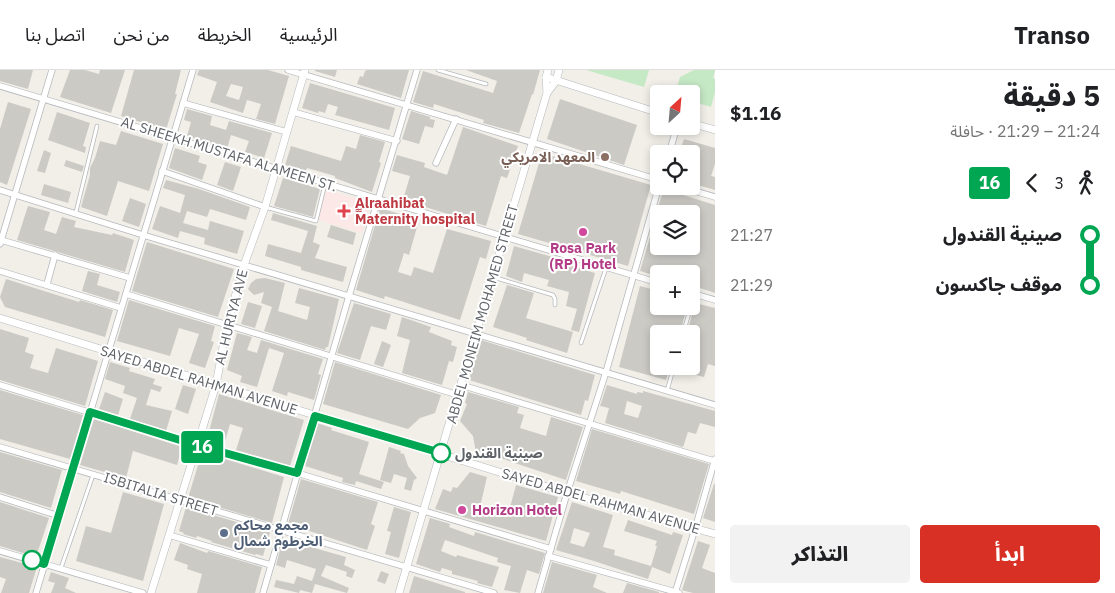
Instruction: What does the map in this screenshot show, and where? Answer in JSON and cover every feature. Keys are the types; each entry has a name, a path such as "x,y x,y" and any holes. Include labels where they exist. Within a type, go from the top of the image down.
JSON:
{"street":[{"path":"52,70 1,242 55,255 130,278"},
{"path":"36,593 192,70"},
{"path":"288,70 304,72 408,106 650,177"},
{"path":"263,593 349,296 408,106 417,70"},
{"path":"547,93 556,81 559,70"},
{"name":"AL HURIYA AVE","path":"152,593 179,500 216,385 226,325 244,265 265,207 304,72"},
{"path":"547,74 556,81 650,110"},
{"path":"547,74 547,93"},
{"name":"AL SHEEKH MUSTAFA ALAMEEN ST.","path":"0,86 650,280"},
{"name":"ABDEL MONEIM MOHAMED STREET","path":"399,593 547,93"},
{"path":"183,103 287,132"},
{"path":"293,112 397,141"},
{"path":"436,163 456,119"},
{"path":"700,126 715,130"},
{"path":"162,172 265,207"},
{"path":"0,190 244,265 715,405"},
{"path":"700,193 715,197"},
{"path":"538,593 567,493 606,372 656,195"},
{"path":"47,284 55,255"},
{"path":"0,271 121,308"},
{"path":"126,294 226,325 303,346 332,357 458,395"},
{"path":"700,295 715,300"},
{"name":"SAYED ABDEL RAHMAN AVENUE","path":"0,318 567,493 715,534"},
{"path":"0,385 196,445 424,510 551,549"},
{"path":"461,385 589,424 715,459 676,593 548,556"},
{"name":"ISBITALIA STREET","path":"0,447 494,593"},
{"path":"0,496 59,516"},
{"path":"168,536 271,565"},
{"path":"0,551 143,593"}],"lane":[{"path":"438,70 486,84"},
{"path":"76,212 97,126"},
{"path":"265,207 316,221 325,183"},
{"path":"581,343 606,267"},
{"path":"493,276 553,295 555,299 554,304"},
{"path":"667,391 671,375"},
{"path":"60,569 93,474"}],"shaded area":[{"name":"ِِAِِlraahibat Maternity hospital","path":"326,190 371,203 362,233 318,220"}],"green space":[{"path":"586,70 649,70 644,87"},
{"path":"694,70 715,70 713,78 715,79 715,92 711,107 700,104 700,85 678,85 680,77"}],"building":[{"path":"0,70 33,70 28,89 0,81"},
{"path":"70,70 85,70 99,74 100,70 125,70 111,113 60,97"},
{"path":"134,70 181,70 175,94 177,94 166,130 121,116"},
{"path":"199,70 268,70 289,76 275,124 256,119 261,104 247,100 243,113 210,102 217,82 197,75","holes":["231,84 243,87 239,100 226,96"]},
{"path":"315,70 337,70 335,77"},
{"path":"367,70 409,70 401,98 357,84 360,76 363,77"},
{"path":"466,70 540,70 519,133 483,123 484,120 434,104 433,108 413,102 423,71 493,93 497,81"},
{"path":"310,83 395,108 389,130 335,115 338,107 328,104 325,113 302,108"},
{"path":"560,99 637,125 624,165 547,139"},
{"path":"8,102 31,109 7,185 0,182 0,129"},
{"path":"187,109 212,116 210,125 226,130 229,121 272,133 264,158 245,152 249,141 231,135 227,149 187,136 191,122 184,120"},
{"path":"411,111 435,120 433,128 425,126 419,144 402,139"},
{"path":"57,112 90,123 83,146 86,147 85,153 48,140"},
{"path":"463,127 518,146 507,178 501,176 486,226 403,200 410,176 392,171 397,155 425,163 424,167 447,175"},
{"path":"121,131 163,144 149,191 118,181 107,216 81,207 90,175 90,168 100,141 116,145"},
{"path":"360,135 385,142 372,192 335,178 335,176 307,168 306,171 285,165 291,146 341,161 346,146 356,149"},
{"path":"684,139 715,148 715,164 711,176 715,177 715,190 700,186 700,145 682,145"},
{"path":"175,148 200,156 198,162 207,165 202,180 169,168"},
{"path":"44,150 51,153 45,173 37,171"},
{"path":"542,153 650,185 628,266 518,234"},
{"path":"66,160 84,166 82,172 64,166"},
{"path":"225,162 241,167 233,191 217,185"},
{"path":"283,178 320,189 313,217 274,206"},
{"path":"166,180 199,189 250,207 246,220 210,209 207,217 187,211 183,223 208,230 210,221 244,231 237,254 204,244 205,238 180,231 178,238 152,229 160,206 180,213 185,195 163,188"},
{"path":"44,184 71,192 68,203 41,195"},
{"path":"662,195 683,195 715,205 715,293 700,288 700,265 650,265 650,274 640,271 650,237 650,255 700,255 700,205 659,205"},
{"path":"130,198 146,204 139,227 122,221"},
{"path":"28,206 50,212 44,230 56,234 62,217 76,221 74,227 112,235 113,233 134,240 125,272 17,240"},
{"path":"380,208 419,220 409,255 404,253 398,272 411,276 414,267 433,273 447,229 491,241 486,259 480,257 460,320 385,296 384,299 356,290"},
{"path":"273,213 317,226 313,242 320,245 315,258 347,267 343,282 301,270 301,267 265,256 268,244 301,253 308,231 271,220"},
{"path":"331,225 356,233 353,245 327,237"},
{"path":"147,242 234,269 218,317 132,291"},
{"path":"514,246 570,262 569,265 595,273 579,332 571,330 577,309 566,306 569,292 547,286 549,280 524,273 522,282 506,276"},
{"path":"88,271 100,274 97,285 120,292 117,302 82,291"},
{"path":"265,278 285,283 278,311 307,320 310,307 295,303 299,288 339,299 328,347 325,350 264,331 272,307 261,303 264,292 254,295 248,289 256,279"},
{"path":"6,279 79,302 80,300 113,310 105,337 5,307 0,297"},
{"path":"507,285 534,293 526,318 573,332 567,353 493,327"},
{"path":"640,286 650,289 650,315 685,315 682,325 650,325 650,375 667,375 666,380 619,367"},
{"path":"129,300 215,326 211,341 214,342 205,368 189,363 199,334 179,328 170,356 117,341"},
{"path":"248,302 262,306 255,328 241,324"},
{"path":"354,303 391,314 386,330 371,326 360,360 337,353"},
{"path":"700,304 715,308 715,366 708,364 704,377 696,375 700,375 700,325 689,325 692,315 700,315"},
{"path":"402,317 431,327 429,332 452,341 451,345 457,347 453,362 449,361 442,385 402,373 410,340 397,336"},
{"path":"0,329 29,338 25,352 34,355 30,368 48,373 56,348 98,361 85,406 0,380"},
{"path":"237,333 252,337 247,350 257,353 261,340 323,359 318,374 321,375 314,400 288,392 287,396 272,391 284,353 269,348 257,387 240,382 242,376 227,370"},
{"path":"481,340 595,375 588,401 585,400 581,415 469,380"},
{"path":"382,341 391,345 383,367 374,364"},
{"path":"110,362 130,368 129,371 155,379 153,384 162,387 160,392 151,389 146,405 172,411 166,431 130,419 137,398 123,393 125,386 105,379"},
{"path":"335,362 441,395 435,413 420,418 408,429 323,404"},
{"path":"183,385 196,389 188,414 175,409"},
{"path":"607,385 637,394 637,392 643,393 643,391 715,411 715,427 700,423 696,434 688,432 683,447 605,423 609,408 600,406","holes":["627,401 642,406 638,418 624,414"]},
{"path":"0,390 83,415 70,459 0,439"},
{"path":"105,392 123,399 118,415 99,409"},
{"path":"468,392 519,407 517,413 524,415 520,428 546,436 551,417 583,427 566,480 488,454 487,456 476,453 473,436 460,421 467,404 465,403"},
{"path":"219,394 304,420 290,466 236,450 243,428 230,424 223,448 206,443"},
{"path":"94,419 182,447 177,465 133,451 126,478 80,465"},
{"path":"317,423 332,428 331,430 369,442 359,474 384,482 381,489 356,481 355,485 342,482 343,478 305,466"},
{"path":"592,429 709,464 694,514 621,491 620,494 576,481"},
{"path":"389,447 404,454 408,466 417,478 414,480 411,491 404,489 407,478 394,474 391,483 380,480"},
{"path":"0,452 62,470 51,508 0,492"},
{"path":"202,452 284,477 272,523 188,498"},
{"path":"470,472 487,477 480,507 508,515 516,485 558,497 546,541 435,509 443,489 451,492 453,487 457,488"},
{"path":"301,479 378,502 371,524 375,526 367,550 288,524"},
{"path":"715,484 715,522 703,518"},
{"path":"123,492 164,504 143,581 76,561 86,526 111,533"},
{"path":"0,502 49,518 36,557 0,546"},
{"path":"572,502 613,515 603,547 615,550 614,555 651,566 657,541 624,531 628,520 672,535 673,532 683,535 670,574 652,567 648,579 556,550","holes":["574,528 590,533 584,547 570,543"]},
{"path":"186,507 270,532 263,556 211,542 197,536 196,538 183,534 179,531"},
{"path":"394,507 411,512 399,558 385,554 391,532 387,531"},
{"path":"430,518 450,524 449,527 474,536 475,532 545,553 539,574 527,570 520,593 504,590 511,566 497,562 498,558 445,540 441,551 456,557 457,555 499,567 492,587 452,574 452,571 442,568 440,572 416,564"},
{"path":"283,539 346,557 344,565 355,570 352,578 346,576 347,572 326,565 321,576 349,588 347,593 315,584 312,593 300,590 299,593 274,587 276,580 294,584 297,576 312,581 316,569 287,560 285,568 276,565"},
{"path":"698,541 710,545 702,568 715,573 715,593 693,593 682,590"},
{"path":"180,543 207,553 208,551 262,567 255,593 197,593 202,574 187,569 188,565 174,560"},
{"path":"0,557 37,567 29,593 1,593 6,579 0,577"},
{"path":"552,562 597,575 593,587 607,593 543,593"},
{"path":"381,571 389,574 385,584 377,581"},
{"path":"51,572 69,578 65,588 76,593 51,593 55,583 48,581"},
{"path":"414,576 465,592 465,593 409,593"},
{"path":"627,583 659,592 659,593 623,593"}],"bus line":[{"name":"16","path":"32,560 44,564 90,412 196,445 297,473 315,416 441,453"}],"place":[{"name":"المعهد الامريكي","path":"605,157"},
{"name":"ِِAِِlraahibat Maternity hospital","path":"344,211"},
{"name":"Rosa Park (RP) Hotel","path":"583,232"},
{"name":"صينية القندول","path":"441,453"},
{"name":"Horizon Hotel","path":"462,510"},
{"name":"مجمع محاكم الخرطوم شمال","path":"224,533"}]}
